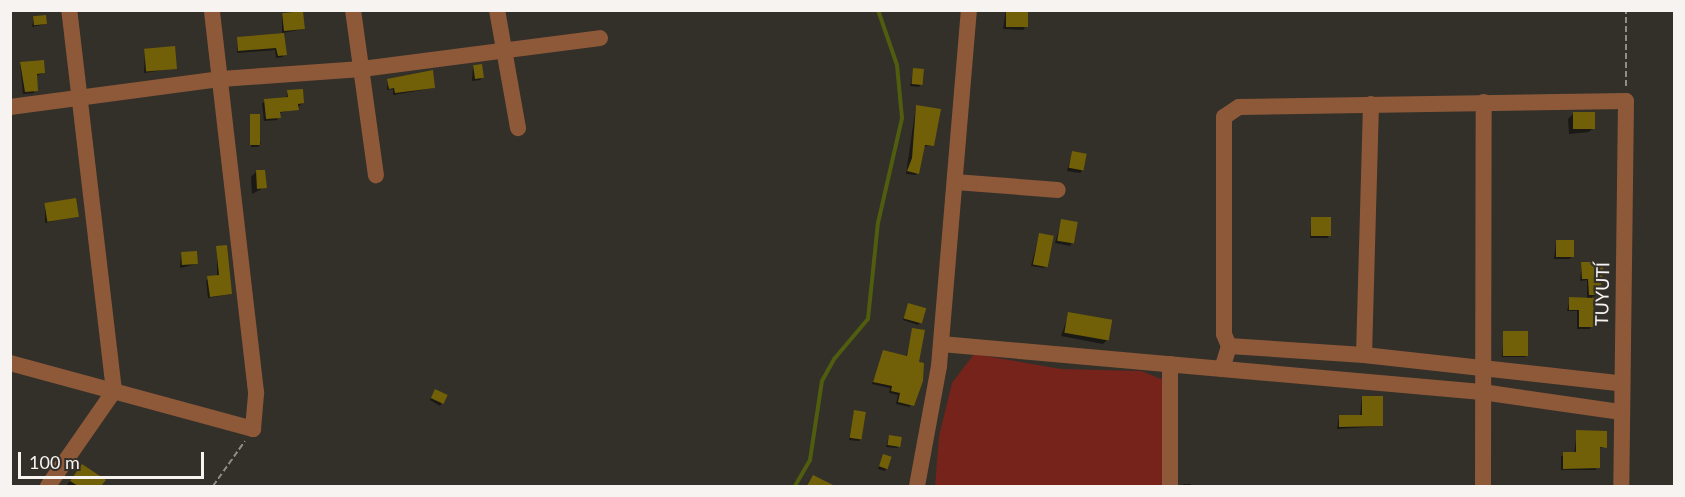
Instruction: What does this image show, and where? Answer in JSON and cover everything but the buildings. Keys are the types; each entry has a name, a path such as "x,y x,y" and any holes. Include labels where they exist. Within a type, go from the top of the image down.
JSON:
{"street":[{"path":"48,486 114,391 69,10"},
{"path":"10,363 253,429 256,392 212,10"},
{"path":"354,10 376,175"},
{"path":"497,10 502,51 518,128"},
{"path":"917,486 941,344 969,10"},
{"path":"10,107 221,79 362,69 600,38"},
{"path":"1222,369 1229,346 1224,334 1224,117 1239,107 1626,101"},
{"name":"TUYUTÍ","path":"1621,486 1619,384 1626,101"},
{"path":"1483,486 1484,102"},
{"path":"1364,355 1371,104"},
{"path":"955,182 1058,190"},
{"path":"941,344 1482,392 1620,412"},
{"path":"1229,346 1364,355 1619,384"},
{"path":"1170,364 1170,486"}],"path":[{"path":"1626,10 1626,101"},
{"path":"213,486 253,429"}],"shaded area":[{"path":"974,354 1061,369 1141,371 1166,381 1176,486 935,486 939,436 952,383"}],"waterway":[{"path":"795,486 810,460 822,381 835,358 868,319 878,223 902,118 897,65 878,10"}]}
